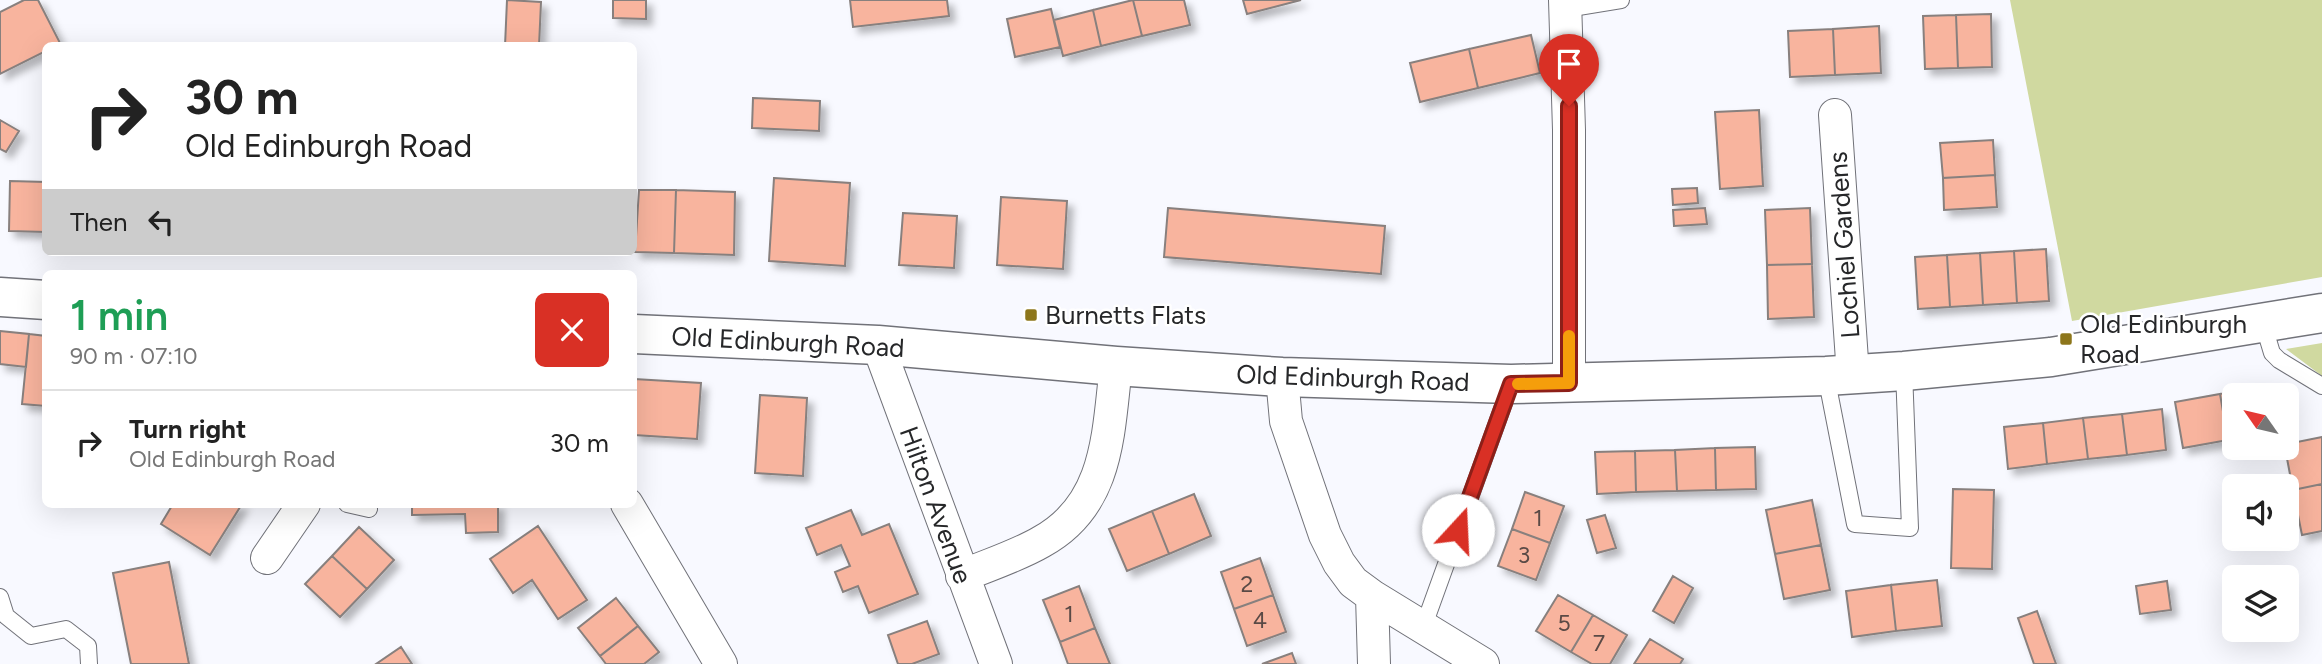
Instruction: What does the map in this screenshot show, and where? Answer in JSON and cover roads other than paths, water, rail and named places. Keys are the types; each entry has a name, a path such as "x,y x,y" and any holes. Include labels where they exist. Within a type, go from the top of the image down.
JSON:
{"street":[{"path":"1566,5 1569,383"},
{"name":"Lochiel Gardens","path":"1835,115 1840,375"},
{"path":"0,297 42,300"},
{"name":"Old Edinburgh Road","path":"637,334 877,345 1115,366 1282,377 1511,384 1904,371 2051,357 2322,313"},
{"name":"Hilton Avenue","path":"877,345 996,664"},
{"path":"962,576 1042,542 1068,522 1090,495 1102,470 1106,452 1115,366"},
{"path":"1282,377 1286,421 1325,535 1339,563 1353,582 1372,596 1483,664"},
{"path":"267,558 301,508"},
{"path":"629,508 721,664"},
{"path":"1372,596 1374,664"}],"lane":[{"path":"1566,5 1621,0"},
{"path":"2263,323 2272,353 2278,360 2322,386"},
{"path":"1840,375 1855,523 1910,528 1904,371"},
{"path":"1423,628 1511,384"},
{"path":"365,508 369,509"},
{"path":"0,597 6,617 31,636 65,629 73,634 88,646 89,664"}],"place":[{"name":"Burnetts Flats","path":"1031,315"},
{"name":"Old Edinburgh Road","path":"2066,339"}]}
